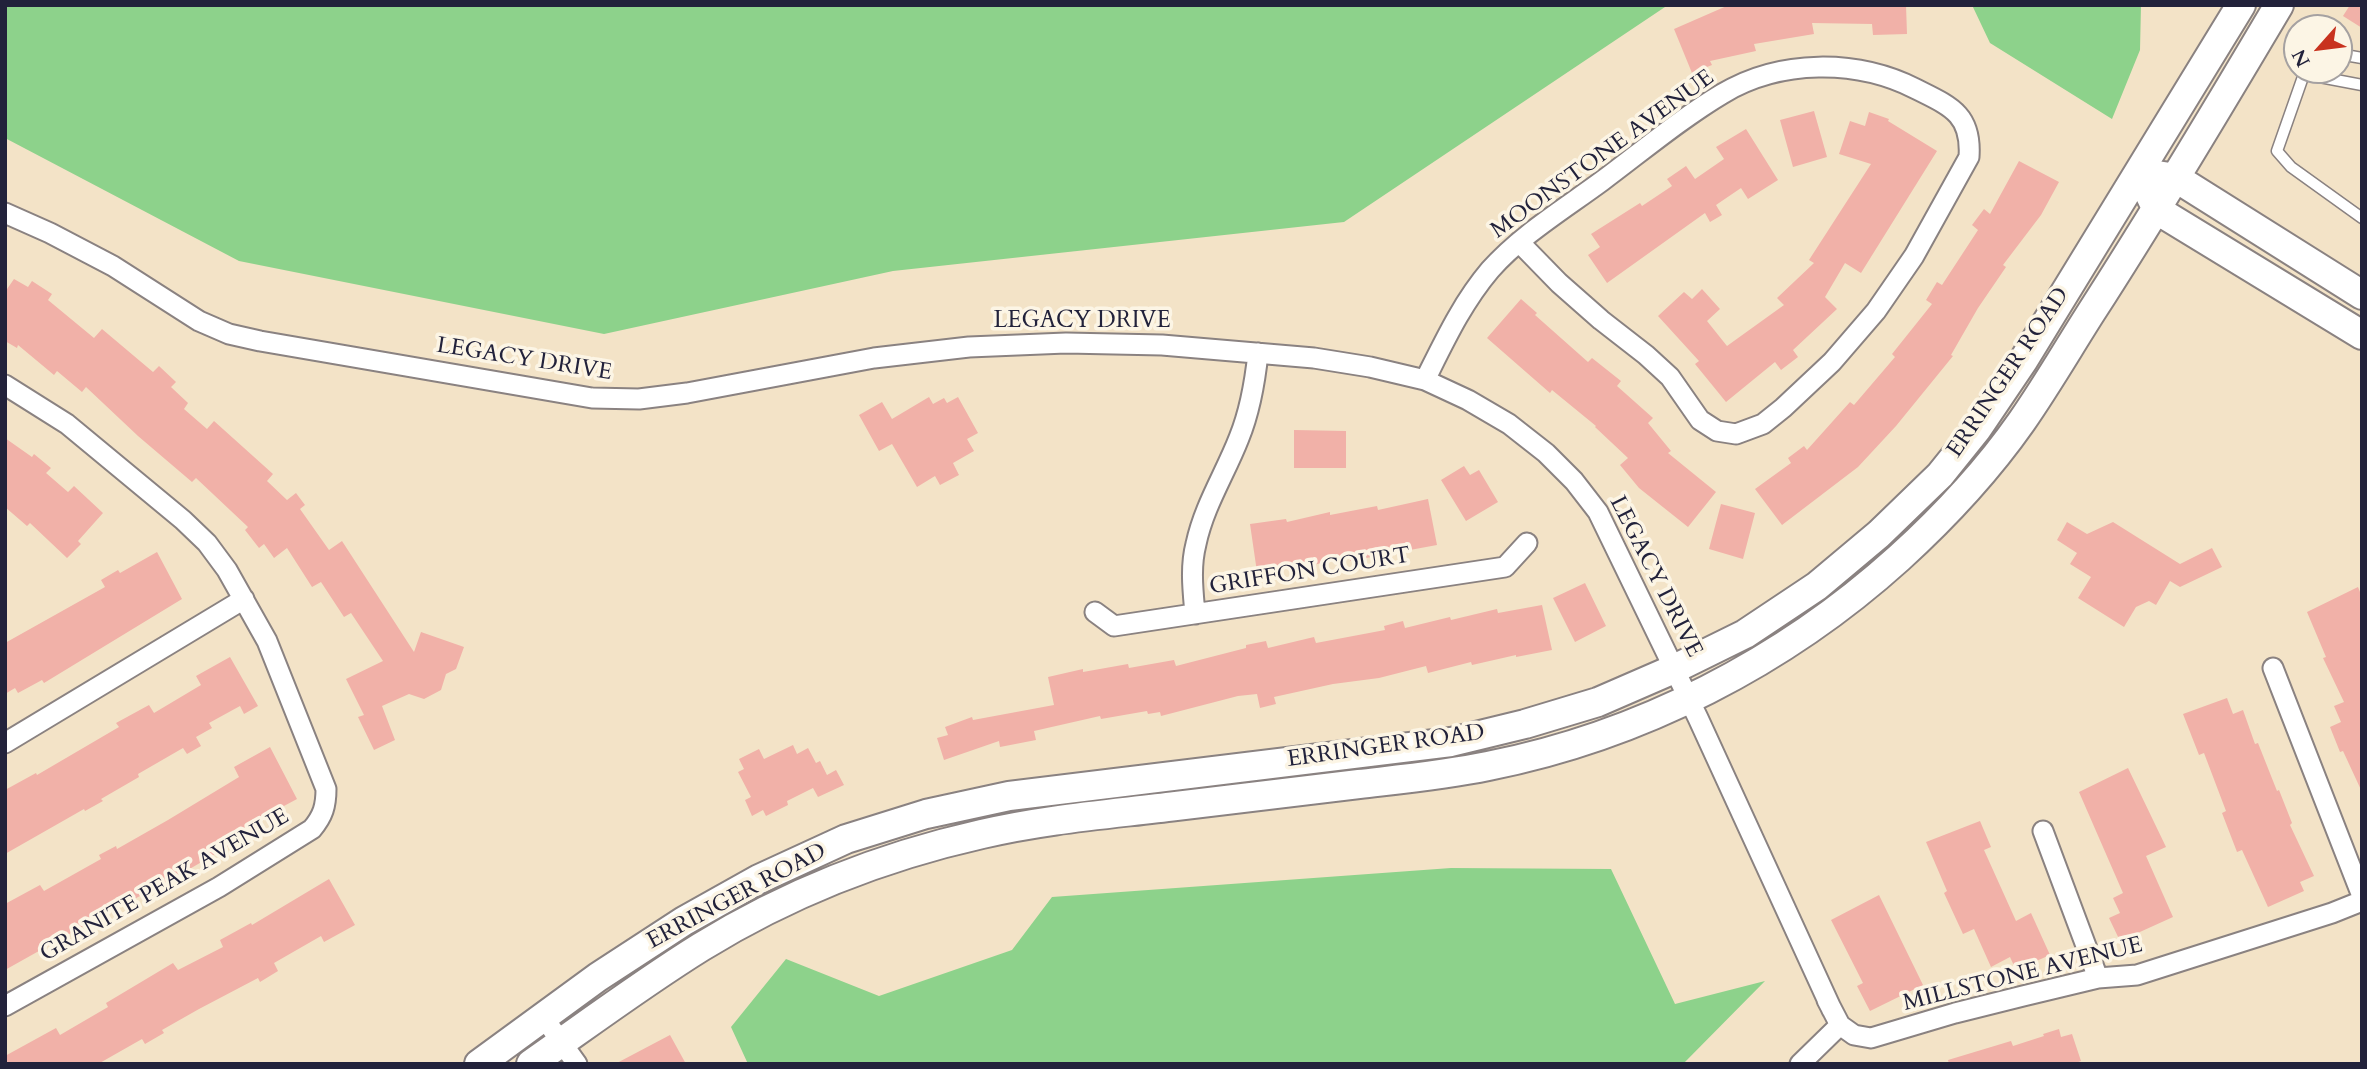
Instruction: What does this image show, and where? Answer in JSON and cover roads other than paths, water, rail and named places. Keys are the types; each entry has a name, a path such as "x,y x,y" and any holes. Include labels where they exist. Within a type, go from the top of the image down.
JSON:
{"main road":[{"name":"ERRINGER ROAD","path":"479,1064 598,977 684,921 759,879 846,839 926,814 1009,796 1451,742 1598,702 1745,634 1816,586 1879,534 1940,475 1977,429 2022,361 2241,5"},
{"name":"ERRINGER ROAD","path":"531,1064 569,1053 704,946 748,921 781,903 907,854 986,833 1061,821 1427,777 1490,766 1588,740 1651,716 1770,655 1820,622 1893,563 1944,515 2022,422 2157,210 2279,5"},
{"path":"2139,172 2176,178 2362,295"},
{"path":"2139,172 2157,210 2362,335"}],"street":[{"name":"MOONSTONE AVENUE","path":"1425,380 1467,300 1491,269 1519,242 1724,93 1759,77 1796,69 1834,67 1872,72 1908,85 1951,107 1964,122 1970,141 1969,157 1914,256 1876,311 1832,362 1783,408 1763,424 1736,434 1717,431 1700,420 1670,377 1559,283 1519,242"},
{"name":"LEGACY DRIVE","path":"5,213 102,260 199,321 229,334 592,398 639,399 687,393 874,358 969,347 1066,343 1134,344 1314,358 1425,380 1468,400 1509,424 1546,453 1574,481 1598,512 1616,546 1688,698"},
{"path":"1195,614 1192,580 1195,546 1204,513 1240,437 1254,388 1258,354"},
{"path":"5,385 67,424 183,520 207,543 244,599 5,743"},
{"name":"GRIFFON COURT","path":"1095,612 1114,626 1505,567 1527,542"},
{"name":"GRANITE PEAK AVENUE","path":"5,1006 219,887 312,829 321,818 326,804 326,789 272,652 244,599"},
{"path":"2273,668 2362,898"},
{"path":"1688,698 1836,1017 1800,1064"},
{"path":"2043,831 2098,978"},
{"name":"MILLSTONE AVENUE","path":"1836,1017 1854,1035 1871,1038 1955,1013 2098,978 2137,975 2332,913 2362,898"},
{"path":"544,1018 569,1053"}],"lane":[{"path":"2362,85 2304,74 2277,151 2291,167 2362,218"}]}
